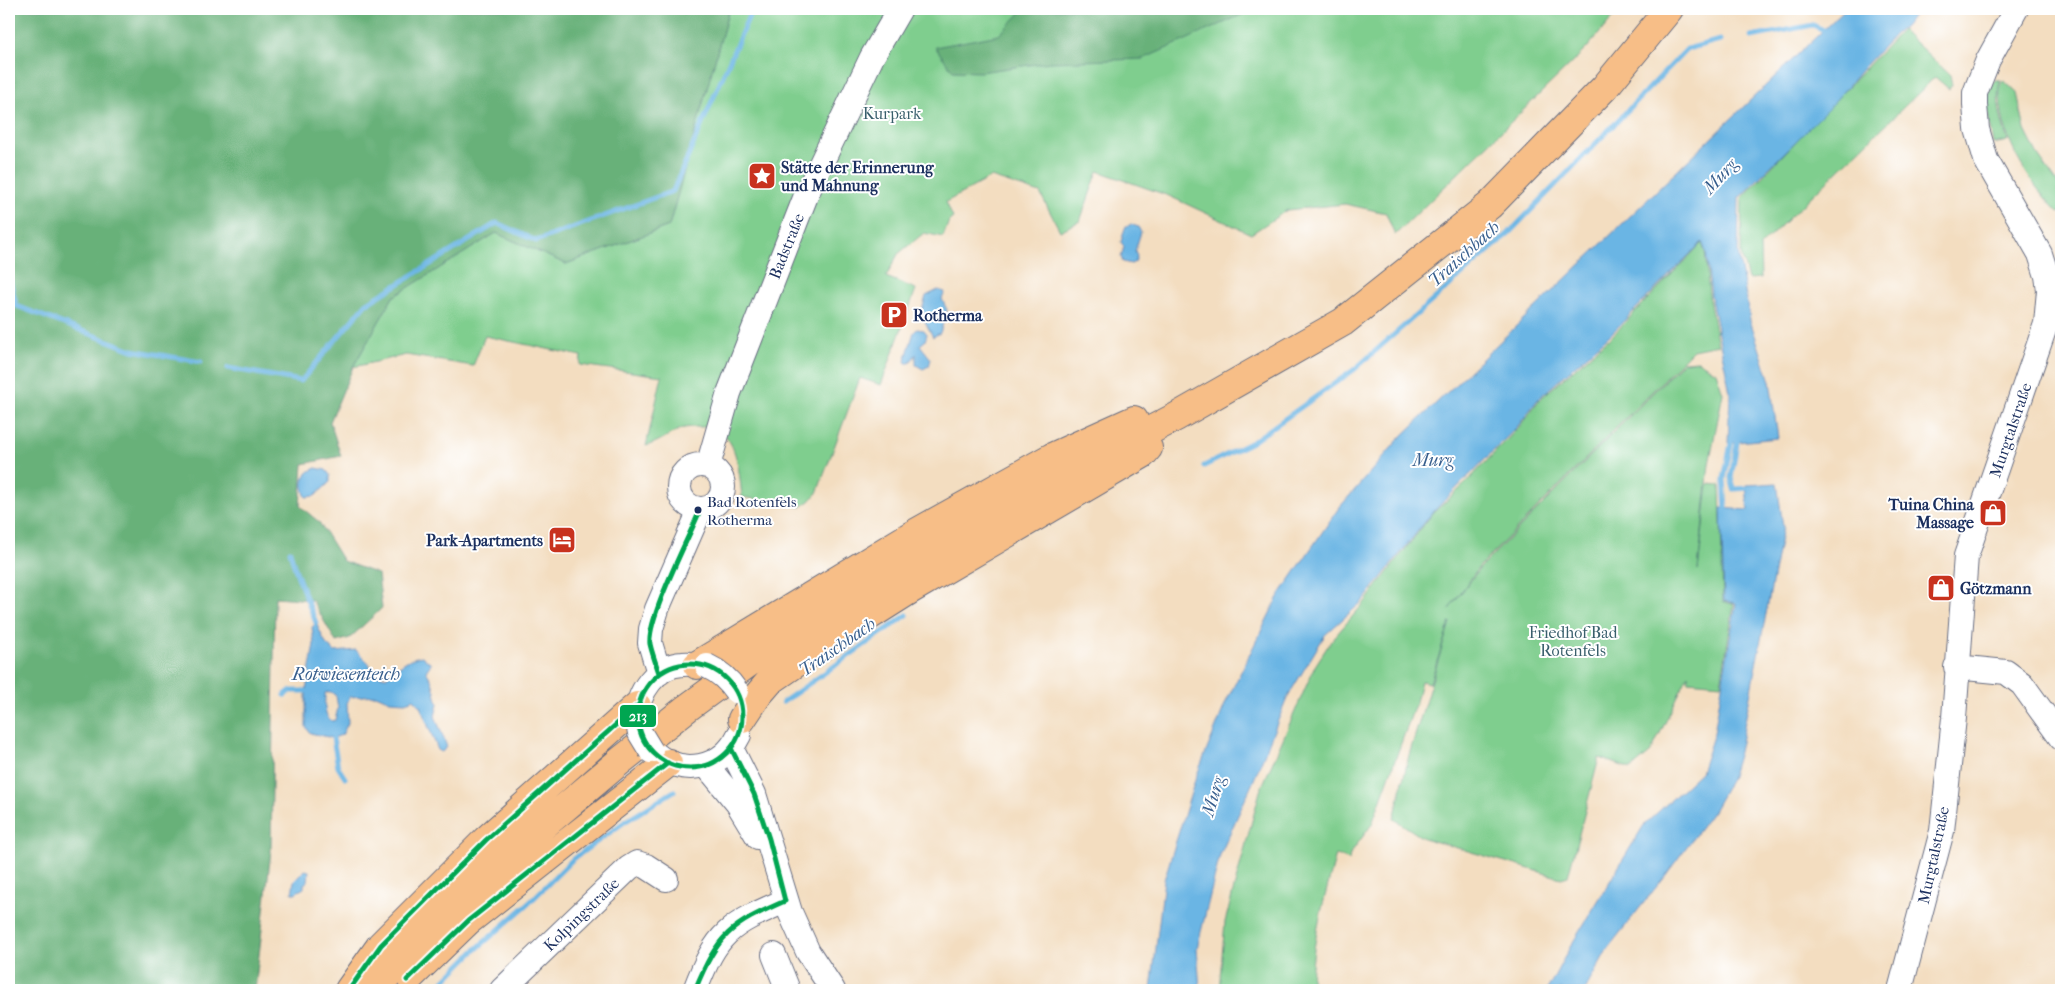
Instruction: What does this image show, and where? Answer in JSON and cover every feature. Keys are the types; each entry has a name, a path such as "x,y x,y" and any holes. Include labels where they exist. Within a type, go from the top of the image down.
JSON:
{"main road":[{"path":"373,990 452,910 518,848 619,762 687,708 757,657 826,613 960,534 1072,471 1176,417 1343,322 1490,205 1605,87 1669,9"},
{"path":"702,665 775,616 910,536 1052,457 1182,397 1297,333 1343,322"},
{"path":"742,719 770,681 910,590 1143,454 1176,417"},
{"path":"349,990 381,945 479,847 637,712"},
{"path":"397,990 468,921 660,757"}],"street":[{"name":"Badstraße","path":"708,466 729,393 806,193 811,188 872,58 900,9"},
{"name":"Murgtalstraße","path":"1900,990 1942,831 1954,718 1956,667 1966,556 2046,324 2055,290 2047,276 2040,254 1986,160 1977,129 1975,93 1988,60 2016,9"},
{"path":"701,465 708,466 714,469 722,481 722,494 715,505 704,510 698,510 685,504 679,491 679,483 686,470 701,465"},
{"path":"659,673 650,643 651,629 657,609 698,515 698,510"},
{"path":"676,665 702,665 724,676 736,691 741,705 742,719 739,734 731,748 723,756 706,765 691,768 660,757 640,732 637,712 644,690 659,673 676,665"},
{"path":"1956,667 2006,672 2022,684 2061,738"},
{"path":"731,748 754,794 769,839 783,893"},
{"path":"706,765 738,804 761,843 808,952 833,990"},
{"name":"Kolpingstraße","path":"502,990 628,868 637,863 646,866 666,879"},
{"path":"694,990 706,960 719,939 783,893"},
{"path":"774,955 788,990"}],"green space":[{"path":"9,9 729,9 669,226 566,264 496,233 393,297 353,367 330,422 341,456 303,464 300,506 319,522 343,561 378,574 382,608 350,638 336,642 312,600 275,597 271,851 255,990 9,990"},
{"name":"Kurpark","path":"729,9 1620,9 1586,49 1395,235 1386,213 1345,204 1287,210 1251,234 1169,196 1098,171 1080,221 1060,231 1040,193 991,177 946,202 953,218 949,221 943,237 924,233 898,254 886,277 916,289 881,385 860,378 817,493 801,507 742,497 734,450 722,432 712,428 683,428 646,446 662,376 580,365 581,356 485,336 473,366 406,355 353,367 393,297 496,233 566,264 669,226"},
{"path":"1024,9 1255,9 1143,59 1050,62 980,72 953,71 935,47 999,35"},
{"path":"1902,30 1950,75 1952,85 1949,89 1935,77 1760,246 1761,278 1748,279 1741,254 1742,198"},
{"path":"1995,80 2001,80 1998,94 2001,119 2008,141 1993,144 1988,103 1991,87"},
{"path":"2003,80 2017,93 2025,130 2037,154 2061,188 2061,211 2058,212 2038,189 2014,151 2008,137 2001,107 2000,90"},
{"name":"Friedhof Bad Rotenfels","path":"1702,243 1705,252 1710,304 1718,345 1693,350 1479,567 1449,609 1480,568 1683,362 1698,361 1716,372 1723,393 1709,464 1698,570 1708,484 1720,485 1723,602 1734,604 1721,684 1688,681 1688,675 1651,752 1631,769 1599,758 1568,876 1561,878 1423,838 1394,819 1409,755 1450,622 1430,683 1421,681 1416,702 1372,824 1350,854 1349,860 1336,855 1316,938 1311,990 1219,990 1225,922 1260,791 1315,666 1331,641 1365,602 1433,513 1465,484 1519,427 1540,399 1612,336"}],"water":[{"name":"Murg","path":"1845,9 1918,9 1904,27 1865,66 1828,109 1739,198 1738,252 1750,320 1770,381 1778,438 1728,443 1730,392 1712,304 1706,252 1702,242 1611,334 1539,398 1518,426 1432,513 1363,601 1325,635 1288,696 1253,782 1220,855 1197,948 1200,990 1151,990 1164,880 1196,777 1226,702 1278,597 1338,509 1399,439"},
{"path":"1131,224 1138,227 1141,232 1135,251 1137,256 1135,262 1131,264 1123,262 1121,257 1124,247 1121,242 1125,228"},
{"path":"938,290 945,292 942,299 947,310 940,333 933,337 921,314 926,296"},
{"path":"917,329 924,330 927,334 925,341 920,345 931,359 929,366 923,369 916,365 916,354 910,363 905,361 914,332"},
{"path":"316,468 326,470 330,475 330,482 315,496 306,497 303,488 305,476"},
{"path":"1777,483 1783,527 1739,752 1731,779 1713,811 1608,948 1585,990 1547,990 1570,947 1644,825 1701,772 1714,733 1736,603 1724,601 1721,508 1748,510 1746,485"},
{"name":"Rotwiesenteich","path":"316,623 326,644 335,652 356,650 368,662 374,674 386,677 399,666 416,657 422,656 431,664 426,671 432,681 438,704 435,716 447,747 442,752 438,750 420,706 414,699 405,702 390,701 376,695 350,697 347,703 348,723 342,735 333,738 310,733 306,727 306,691 314,644 312,627","holes":["331,692 336,696 338,708 335,720 332,721 327,716 325,693"]},
{"path":"305,870 309,871 308,881 304,884 304,888 292,893 294,881"}],"waterway":[{"path":"228,368 301,381 366,304 497,223 536,241 673,191 752,9"},
{"name":"Traischbach","path":"1751,37 1813,25 1830,33"},
{"name":"Traischbach","path":"1204,466 1252,442 1355,369 1509,233 1687,49 1720,40"},
{"path":"9,277 16,304"},
{"path":"9,303 132,350 201,362"},
{"path":"1738,437 1731,478 1734,489 1752,488"},
{"path":"1726,509 1724,479 1732,438"},
{"path":"290,551 298,579 316,623"},
{"name":"Traischbach","path":"783,702 907,615"},
{"path":"285,695 290,691 306,691"},
{"path":"333,738 338,767 345,778"},
{"name":"Traischbach","path":"435,990 473,952 529,903 573,859 623,823 674,791"}],"transit line":[{"name":"213","path":"659,673 650,644 651,632 661,599 698,515 698,510"},
{"name":"213","path":"690,664 710,668 727,679 738,696 742,716 738,736 727,753 710,764 690,768 670,764 653,753 642,736 638,716 642,696 653,679 670,668 690,664"},
{"name":"213","path":"349,990 381,945 486,840 637,706"},
{"name":"213","path":"695,990 711,956 728,934 751,917 785,901 769,839 754,794 731,748"},
{"name":"213","path":"407,980 468,921 668,763"}],"place":[{"name":"Stätte der Erinnerung und Mahnung","path":"762,176"},
{"name":"Rotherma","path":"894,315"},
{"name":"Bad Rotenfels Rotherma","path":"698,510"},
{"name":"Tuina China Massage","path":"1993,513"},
{"name":"Park-Apartments","path":"562,540"},
{"name":"Götzmann","path":"1941,588"}]}
